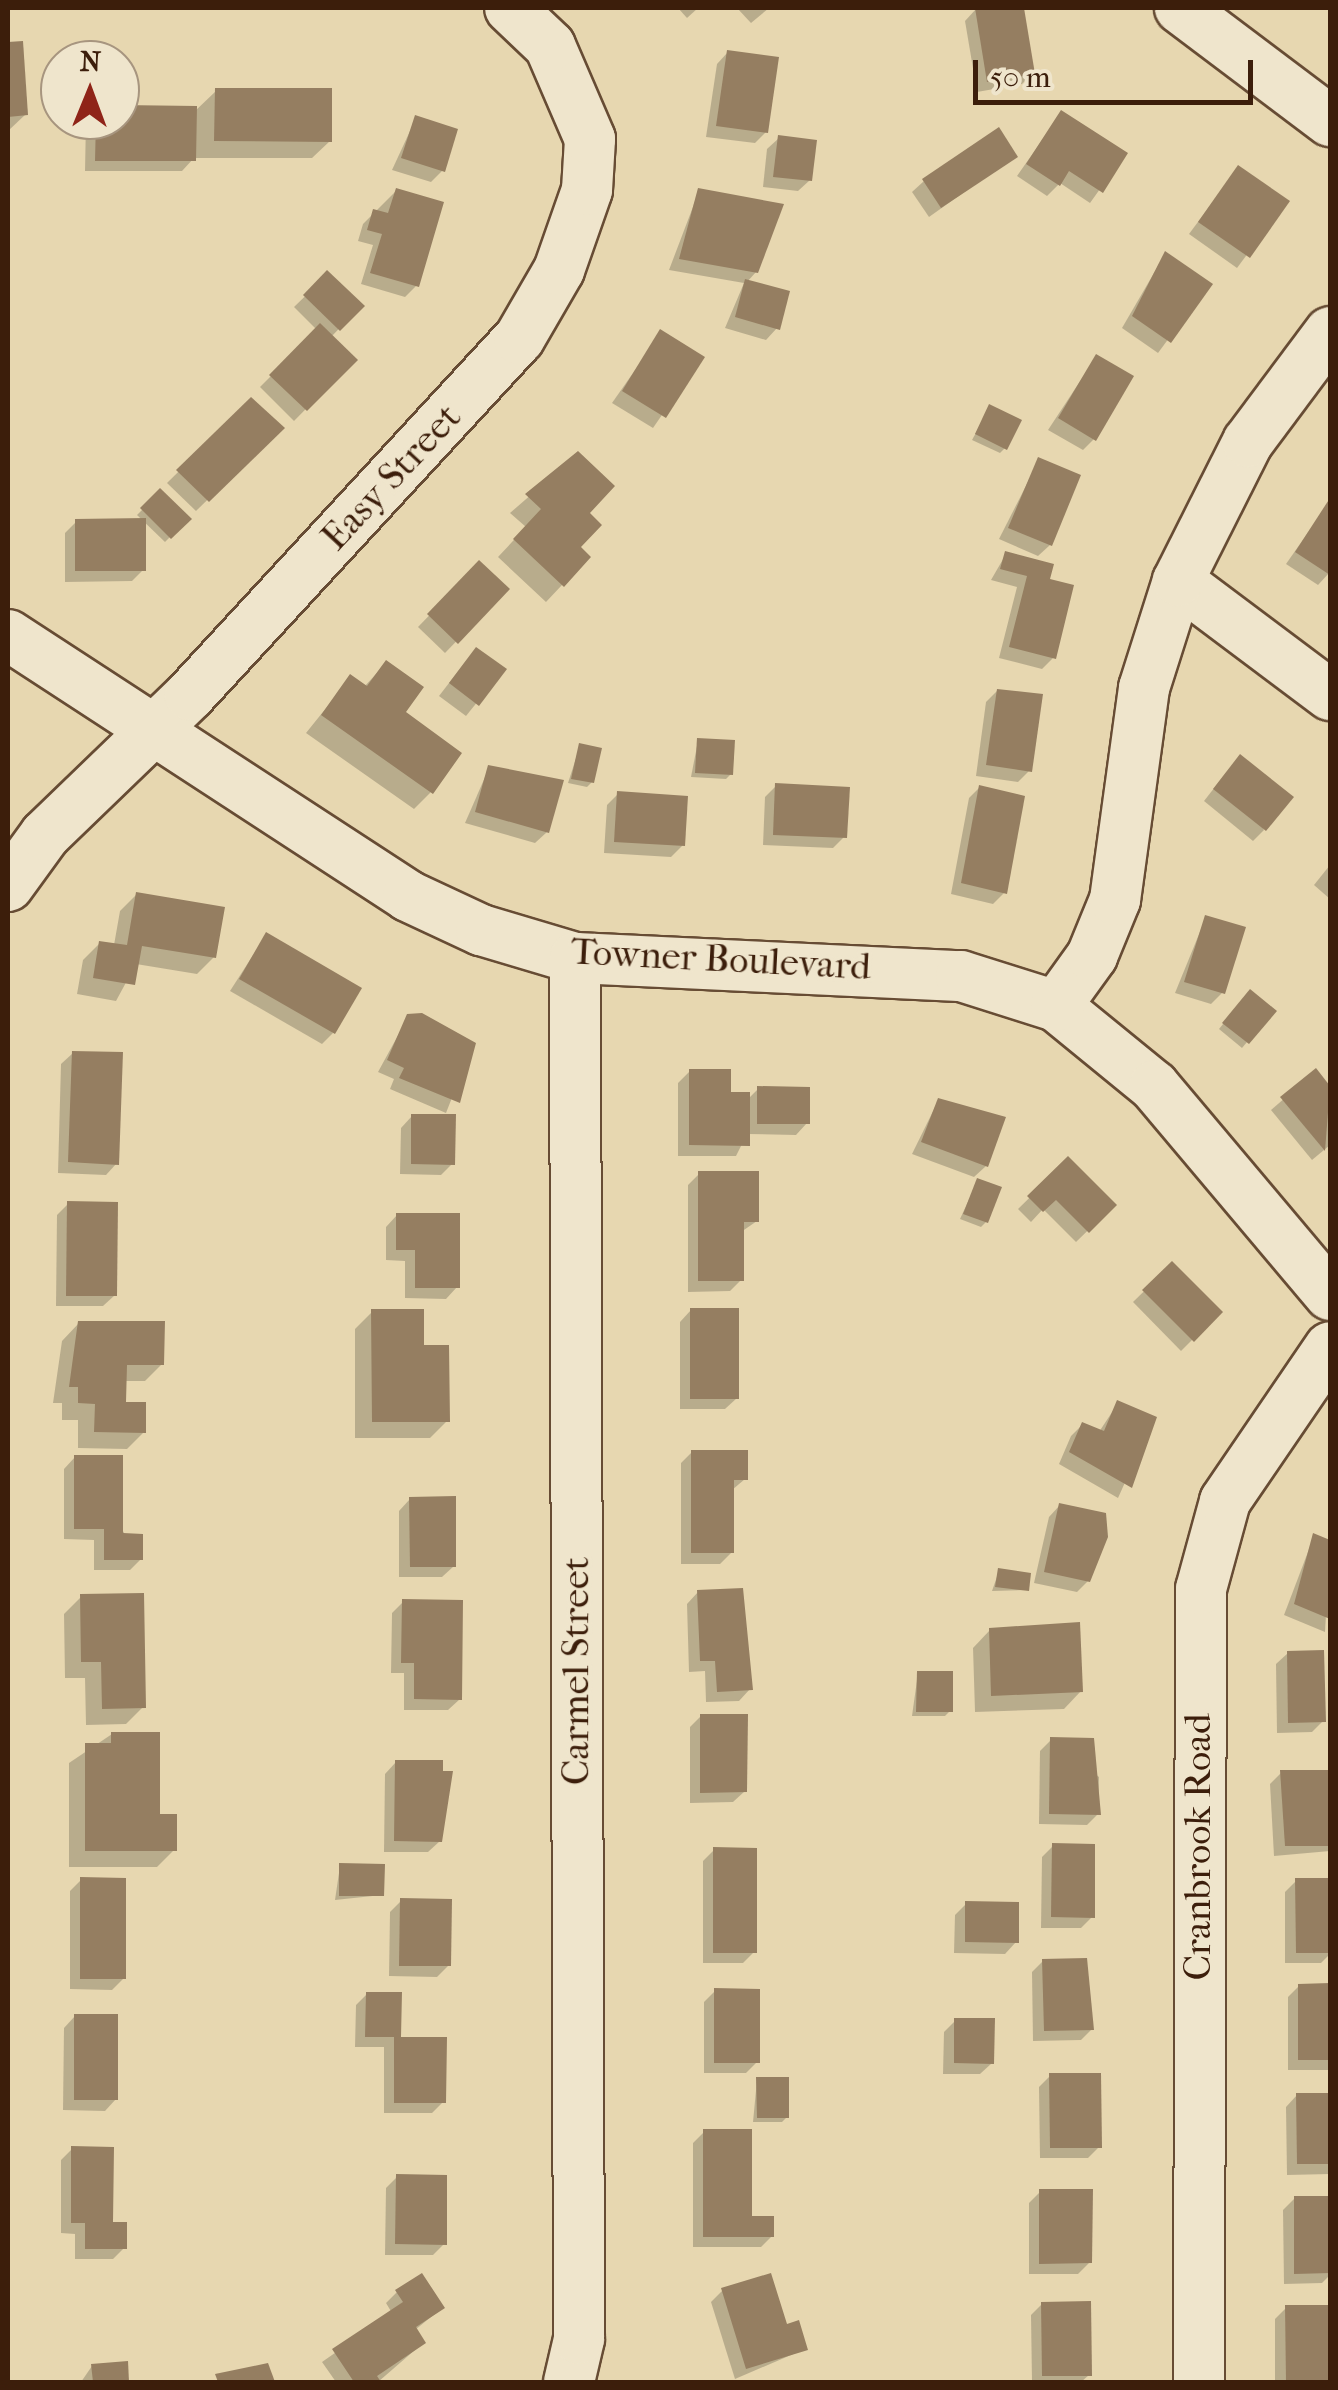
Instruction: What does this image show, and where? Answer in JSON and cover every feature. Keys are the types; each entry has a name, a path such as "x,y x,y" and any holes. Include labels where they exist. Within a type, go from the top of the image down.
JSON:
{"street":[{"name":"Easy Street","path":"8,886 45,835 158,728 519,339 558,270 587,190 590,139 550,46 510,8"},
{"path":"1180,8 1330,122"},
{"path":"1056,1006 1115,900 1144,688 1178,580 1248,442 1330,332"},
{"path":"1178,580 1330,694"},
{"name":"Towner Boulevard","path":"8,634 158,728 408,896 575,958 888,968 961,976 1056,1006 1154,1086 1330,1296"},
{"name":"Carmel Street","path":"569,2382 579,2339 575,958"},
{"name":"Cranbrook Road","path":"1199,2382 1201,1589 1225,1500 1330,1347"}],"building":[{"path":"975,8 1024,8 1035,74 987,82"},
{"path":"23,41 28,115 8,117 8,42"},
{"path":"727,50 779,57 768,133 716,126"},
{"path":"215,88 332,88 332,142 214,141"},
{"path":"140,105 197,106 196,161 95,161 96,140 140,140"},
{"path":"1061,110 1128,153 1103,193 1069,171 1060,186 1026,164"},
{"path":"415,115 458,129 445,172 401,158"},
{"path":"999,127 1018,157 941,208 922,179"},
{"path":"778,135 817,140 812,181 773,177"},
{"path":"1238,165 1290,201 1250,258 1198,222"},
{"path":"396,188 444,202 419,287 370,273 382,234 367,230 373,209 388,213"},
{"path":"698,188 784,204 758,273 679,259"},
{"path":"1165,251 1213,284 1171,343 1132,316"},
{"path":"327,270 365,306 340,331 303,295"},
{"path":"745,279 790,291 780,330 735,317"},
{"path":"320,323 358,360 307,411 269,375"},
{"path":"660,329 705,357 666,418 622,391"},
{"path":"1096,354 1134,376 1096,441 1058,418"},
{"path":"251,397 285,428 209,502 176,470"},
{"path":"989,404 1022,420 1007,450 975,434"},
{"path":"578,451 615,486 590,513 602,525 581,547 591,557 564,587 513,539 541,509 525,494"},
{"path":"1038,457 1081,475 1052,546 1008,528"},
{"path":"160,488 192,519 171,539 140,508"},
{"path":"1330,498 1330,575 1295,552"},
{"path":"146,518 146,571 75,571 75,519"},
{"path":"1005,551 1054,564 1050,579 1074,585 1056,659 1009,647 1027,576 1000,569"},
{"path":"479,560 510,589 458,644 427,614"},
{"path":"476,647 507,669 479,706 449,683"},
{"path":"386,660 424,687 406,712 462,753 433,794 321,715 350,674 367,686"},
{"path":"997,689 1043,694 1032,772 986,765"},
{"path":"697,738 735,740 733,775 695,773"},
{"path":"579,743 602,748 594,783 571,779"},
{"path":"1240,754 1294,797 1266,831 1213,789"},
{"path":"488,765 564,780 549,833 475,812"},
{"path":"775,783 850,787 847,838 773,835"},
{"path":"979,785 1025,796 1007,894 961,883"},
{"path":"617,791 688,796 685,846 614,842"},
{"path":"136,892 225,907 216,958 142,946 135,985 93,978 99,941 127,945"},
{"path":"1205,915 1246,927 1225,994 1184,982"},
{"path":"266,932 362,988 335,1034 239,979"},
{"path":"1250,989 1277,1011 1249,1044 1222,1023"},
{"path":"422,1013 476,1043 460,1103 399,1078 404,1068 387,1060 407,1014"},
{"path":"72,1051 123,1052 119,1165 68,1162"},
{"path":"1316,1068 1330,1086 1325,1151 1280,1097"},
{"path":"689,1069 731,1069 731,1092 750,1092 750,1146 689,1145"},
{"path":"757,1086 810,1087 810,1124 757,1124"},
{"path":"938,1098 1006,1117 988,1167 921,1142"},
{"path":"411,1114 456,1114 455,1165 411,1164"},
{"path":"1068,1156 1117,1205 1089,1233 1056,1200 1043,1212 1027,1196"},
{"path":"698,1171 759,1171 759,1222 744,1222 744,1281 698,1281"},
{"path":"977,1178 1002,1187 988,1223 963,1214"},
{"path":"67,1201 118,1202 117,1296 66,1296"},
{"path":"396,1213 460,1213 460,1288 415,1288 415,1250 396,1250"},
{"path":"1172,1261 1223,1312 1194,1342 1142,1290"},
{"path":"690,1308 739,1308 739,1399 690,1399"},
{"path":"371,1309 424,1309 424,1345 449,1345 450,1422 372,1422"},
{"path":"78,1321 165,1321 164,1365 127,1365 126,1402 146,1402 146,1433 94,1432 95,1404 78,1403 78,1387 69,1387"},
{"path":"1117,1400 1157,1417 1132,1488 1069,1452 1082,1422 1104,1431"},
{"path":"691,1450 748,1450 748,1480 734,1480 734,1553 691,1553"},
{"path":"74,1455 123,1455 123,1533 143,1534 143,1560 104,1560 104,1529 74,1529"},
{"path":"456,1496 456,1567 410,1567 409,1497"},
{"path":"1059,1503 1106,1513 1108,1537 1090,1582 1044,1572"},
{"path":"1313,1533 1330,1540 1330,1619 1294,1604"},
{"path":"998,1568 1031,1573 1029,1591 995,1587"},
{"path":"743,1588 753,1690 717,1692 715,1661 700,1661 697,1590"},
{"path":"144,1593 146,1708 102,1709 101,1662 81,1662 80,1594"},
{"path":"402,1599 463,1600 462,1700 414,1699 414,1663 401,1663"},
{"path":"1080,1622 1083,1692 991,1696 989,1628"},
{"path":"1324,1650 1326,1722 1288,1723 1287,1651"},
{"path":"917,1671 953,1671 953,1712 916,1712"},
{"path":"700,1714 748,1714 747,1792 700,1793"},
{"path":"111,1732 160,1732 160,1814 177,1814 177,1851 85,1851 85,1743 111,1743"},
{"path":"1050,1737 1094,1738 1101,1815 1049,1814"},
{"path":"395,1760 443,1760 443,1771 453,1771 442,1842 394,1841"},
{"path":"1280,1770 1330,1770 1330,1846 1285,1846"},
{"path":"1052,1843 1095,1844 1095,1918 1051,1917"},
{"path":"713,1847 757,1848 757,1953 713,1953"},
{"path":"339,1863 385,1864 384,1896 339,1896"},
{"path":"80,1877 126,1878 126,1979 80,1979"},
{"path":"1295,1878 1330,1878 1330,1953 1296,1953"},
{"path":"400,1898 452,1899 451,1966 399,1966"},
{"path":"965,1901 1019,1902 1019,1943 965,1942"},
{"path":"1087,1958 1094,2030 1044,2031 1042,1959"},
{"path":"1330,1983 1330,2060 1298,2060 1298,1984"},
{"path":"714,1988 760,1989 760,2063 714,2063"},
{"path":"366,1992 402,1992 401,2037 447,2037 446,2103 394,2103 394,2037 365,2037"},
{"path":"74,2014 118,2014 118,2100 74,2100"},
{"path":"954,2018 995,2018 994,2064 954,2063"},
{"path":"1049,2073 1101,2073 1102,2148 1050,2148"},
{"path":"756,2077 789,2077 789,2118 757,2118"},
{"path":"1296,2093 1330,2093 1330,2164 1297,2164"},
{"path":"703,2129 752,2129 752,2216 774,2216 774,2237 703,2237"},
{"path":"71,2146 114,2147 113,2222 127,2222 127,2249 85,2249 85,2223 71,2223"},
{"path":"396,2174 447,2175 447,2245 395,2244"},
{"path":"1039,2189 1093,2189 1092,2263 1039,2264"},
{"path":"1294,2196 1330,2196 1330,2273 1294,2274"},
{"path":"422,2273 445,2308 416,2327 426,2343 377,2376 381,2382 354,2382 332,2349 403,2302 395,2290"},
{"path":"771,2273 787,2324 799,2320 808,2350 746,2369 721,2288"},
{"path":"1091,2301 1092,2376 1042,2376 1041,2302"},
{"path":"1285,2305 1330,2305 1330,2382 1286,2382"},
{"path":"128,2361 129,2382 93,2382 91,2364"},
{"path":"268,2363 275,2382 218,2382 215,2374"}]}
